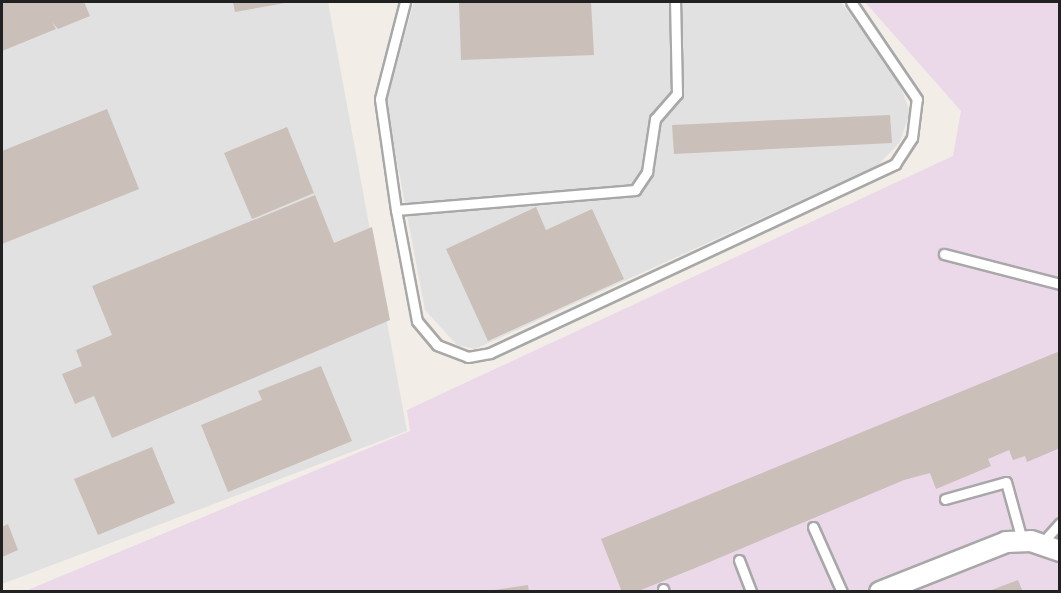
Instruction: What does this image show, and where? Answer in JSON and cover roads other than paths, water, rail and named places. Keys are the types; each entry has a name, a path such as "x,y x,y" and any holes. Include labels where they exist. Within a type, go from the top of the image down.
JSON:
{"street":[{"path":"880,591 999,544 1022,540 1051,547"}],"lane":[{"path":"405,2 380,99 396,210 417,321 437,345 468,357 490,353 859,185 895,164 912,138 918,112 906,76 851,2"},
{"path":"396,210 635,189 647,172 655,119 677,94 675,2"},
{"path":"944,254 1059,284"},
{"path":"945,500 1006,482 1022,540"},
{"path":"1051,547 1059,523"},
{"path":"813,527 842,591"},
{"path":"739,560 751,591"}]}
